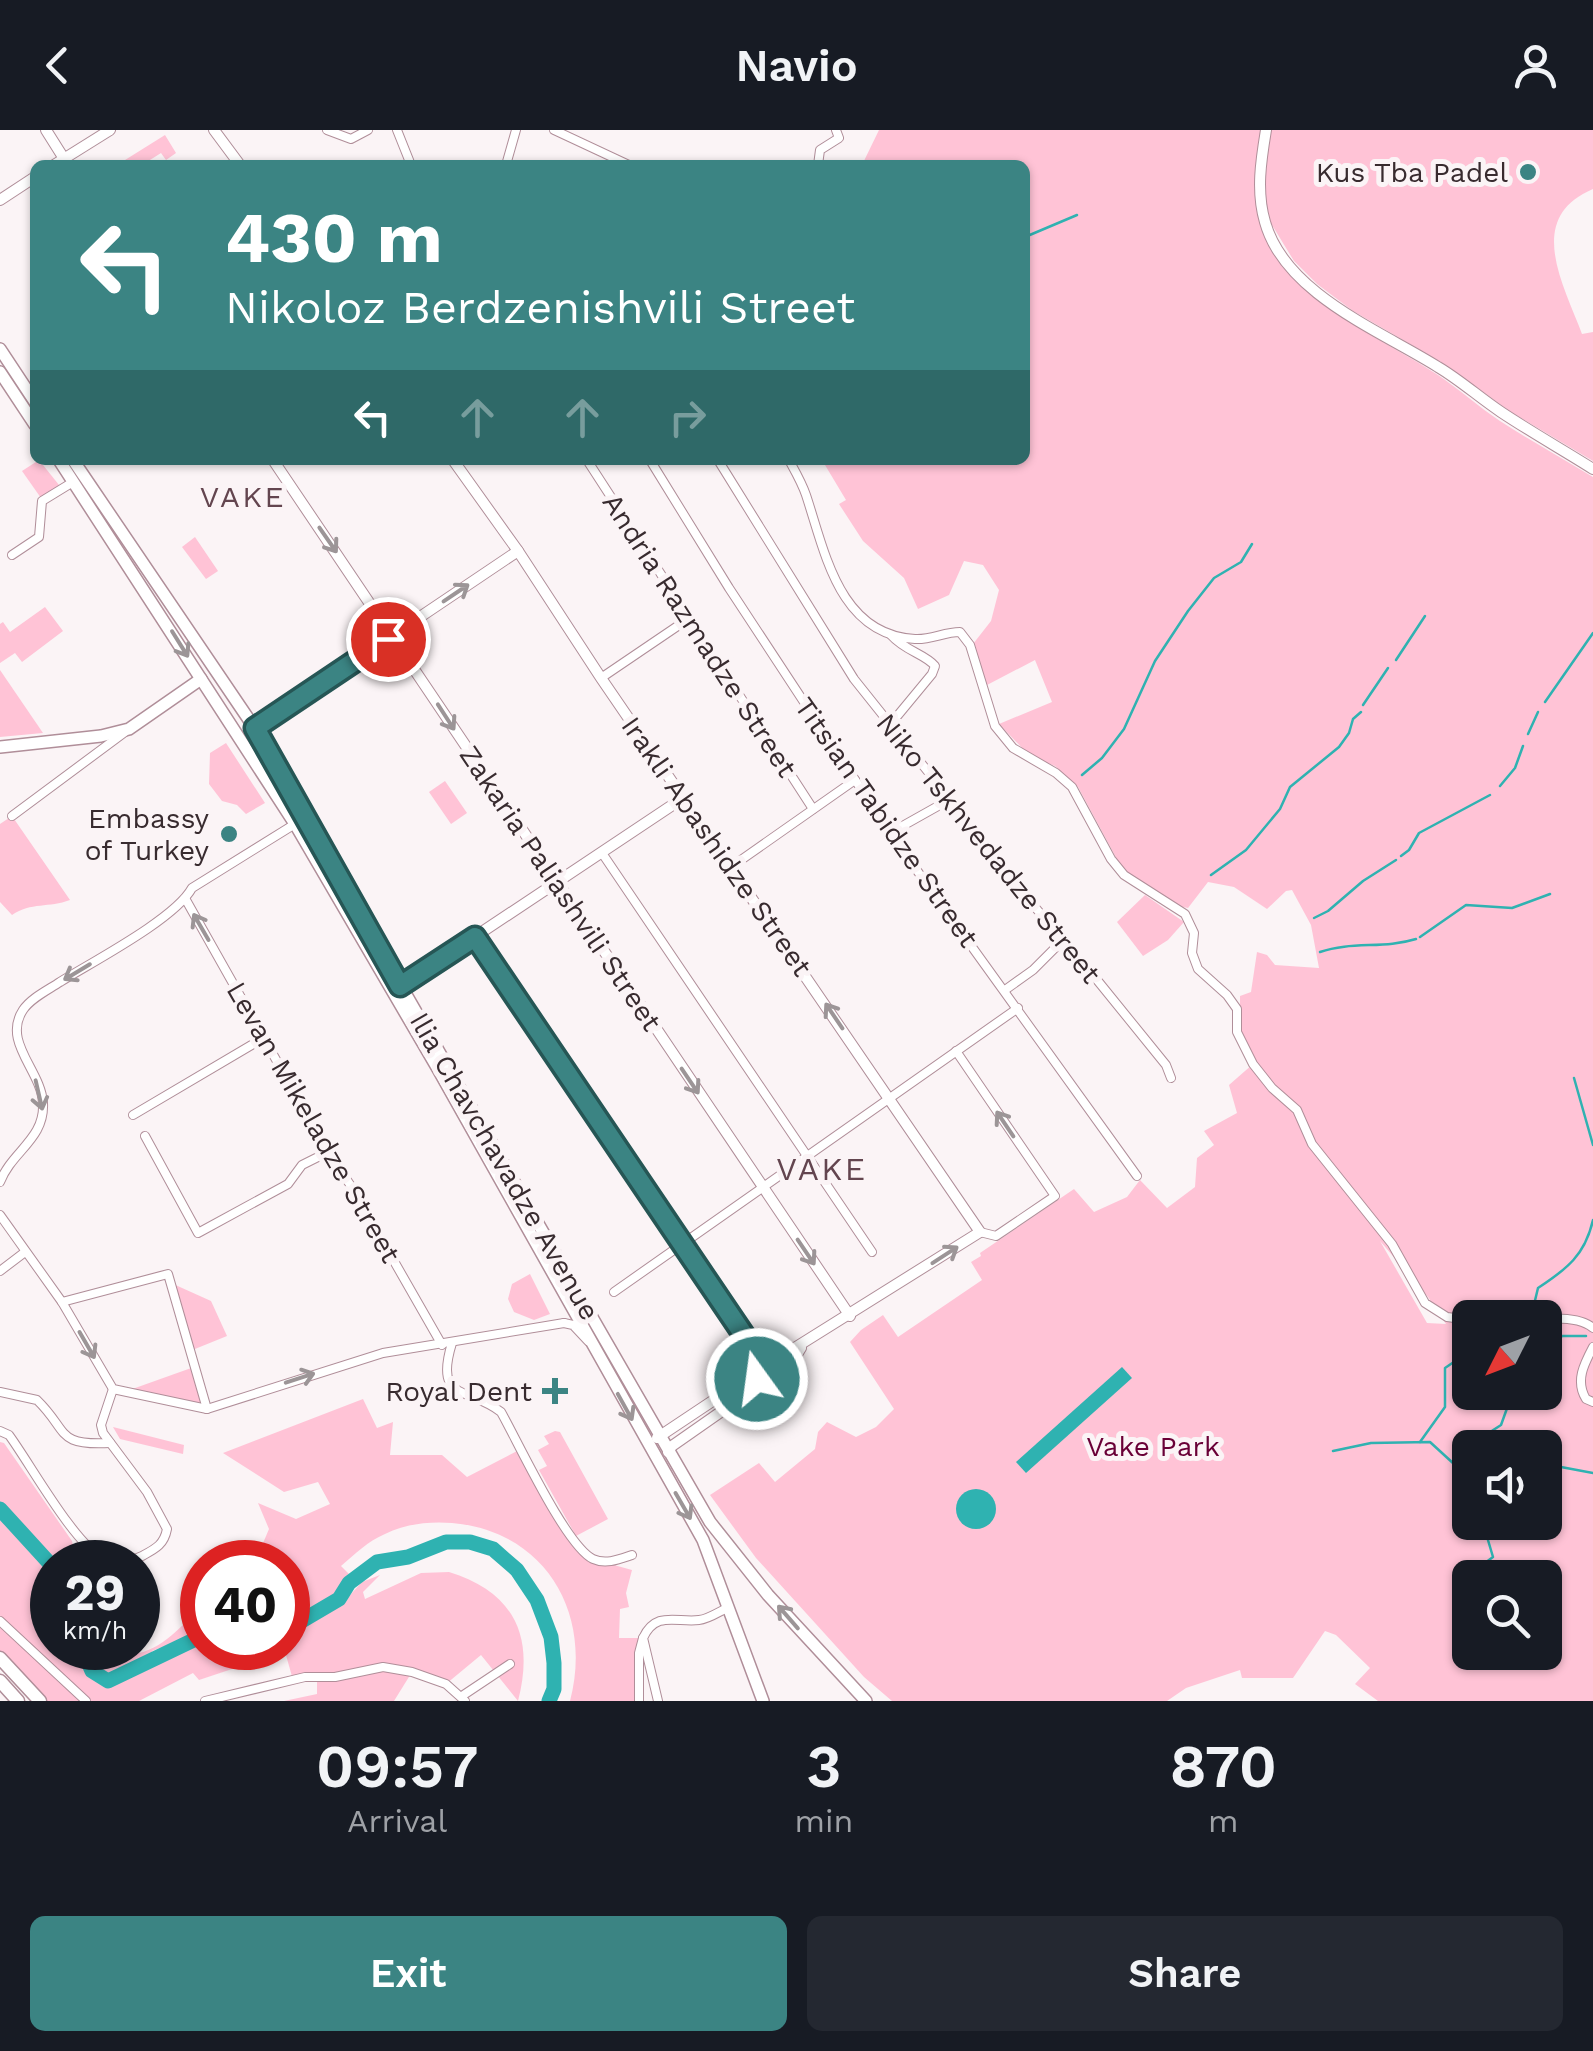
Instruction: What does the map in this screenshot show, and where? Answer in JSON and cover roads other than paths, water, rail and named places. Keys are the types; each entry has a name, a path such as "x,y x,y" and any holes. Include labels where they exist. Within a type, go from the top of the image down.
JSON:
{"main road":[{"path":"0,350 30,395"},
{"path":"0,372 5,389 30,418"},
{"name":"Ilia Chavchavadze Avenue","path":"77,469 201,679 296,824 396,989 724,1542 866,1701"},
{"name":"Ilia Chavchavadze Avenue","path":"77,469 257,727 588,1341 702,1540 763,1701"},
{"path":"0,747 95,737 129,729 201,679"},
{"path":"0,1658 40,1701"},
{"path":"0,1682 18,1701"}],"street":[{"path":"46,130 61,160"},
{"path":"66,160 110,130"},
{"path":"214,130 236,160"},
{"path":"327,130 351,139 368,130"},
{"path":"398,130 409,160"},
{"path":"507,160 516,130"},
{"path":"554,130 617,160"},
{"path":"819,160 820,150 839,138 836,130"},
{"path":"1266,130 1260,192 1265,223 1297,274 1350,317 1444,371 1502,413 1593,469"},
{"path":"0,200 30,180"},
{"name":"Zakaria Paliashvili Street","path":"276,465 850,1316"},
{"name":"Irakli Abashidze Street","path":"456,465 980,1232"},
{"name":"Andria Razmadze Street","path":"590,465 813,809"},
{"name":"Titsian Tabidze Street","path":"653,465 890,834 1137,1176"},
{"name":"Niko Tskhvedadze Street","path":"721,465 854,679 960,820 1166,1065 1171,1078"},
{"path":"792,465 806,494 812,524 832,577 852,608 891,634 930,639 960,632 970,645 995,726 1014,748 1072,787 1111,859 1124,875 1185,914 1194,933 1192,953 1198,970 1237,1009 1241,1046 1272,1088 1297,1110 1312,1144 1405,1262 1425,1302 1452,1318"},
{"path":"12,556 38,537 42,501 77,469"},
{"path":"257,727 518,551"},
{"path":"601,678 688,619"},
{"path":"890,726 935,666 904,649 891,634"},
{"path":"12,816 129,729"},
{"path":"730,867 855,780"},
{"path":"396,989 682,798"},
{"path":"890,834 947,801"},
{"path":"0,1182 9,1162 29,1144 42,1122 42,1093 16,1036 16,1023 26,1004 127,943 186,900 192,888 296,824"},
{"path":"602,852 872,1252"},
{"name":"Levan Mikeladze Street","path":"186,900 328,1152 447,1344"},
{"path":"475,937 772,1382 762,1384 668,1452"},
{"path":"1005,990 1034,970 1063,940"},
{"path":"614,1292 1018,1008"},
{"path":"133,1115 265,1037"},
{"path":"651,1452 653,1441 659,1436 980,1232 996,1236 1055,1196 956,1051"},
{"path":"145,1136 198,1232 288,1184 302,1166 328,1152"},
{"path":"0,1215 62,1302 113,1389 207,1408 377,1354 564,1323 573,1324 588,1341"},
{"path":"0,1271 25,1252"},
{"path":"62,1302 168,1274 207,1408"},
{"path":"564,1323 570,1316 570,1307"},
{"path":"1562,1318 1593,1328"},
{"path":"447,1344 447,1382 459,1394 484,1399 501,1412 574,1540 592,1558 608,1562 632,1555"},
{"path":"1593,1347 1584,1363 1580,1384 1586,1399 1593,1402"},
{"path":"0,1431 9,1435 87,1544 105,1560 122,1562 138,1558 160,1545 167,1530 100,1425 113,1389"},
{"path":"0,1392 37,1400 57,1429 71,1440 110,1443"},
{"path":"639,1701 639,1652 654,1623 682,1618 699,1620 729,1607"},
{"path":"0,1621 86,1701"},
{"path":"643,1638 658,1701"},
{"path":"205,1701 304,1678 335,1677 383,1667 431,1678 463,1698 510,1664"}],"water":[{"path":"1122,1367 1132,1378 1026,1473 1016,1462"},
{"path":"976,1489 990,1495 996,1509 990,1523 976,1529 962,1523 956,1509 962,1495"}],"waterway":[{"path":"1030,235 1077,215"},
{"path":"1082,775 1102,758 1124,729 1155,661 1188,611 1214,578 1241,562 1252,544"},
{"path":"1396,660 1425,616"},
{"path":"1545,702 1593,633"},
{"path":"1363,705 1388,668"},
{"path":"1211,875 1246,850 1280,809 1290,787 1339,747 1353,719 1361,712"},
{"path":"1528,734 1538,712"},
{"path":"1500,786 1515,768 1523,746"},
{"path":"1401,856 1419,833 1490,795"},
{"path":"1314,918 1396,860"},
{"path":"1420,937 1466,905 1512,908 1550,894"},
{"path":"1320,952 1416,939"},
{"path":"1574,1078 1593,1145"},
{"path":"1535,1300 1538,1288 1573,1260 1585,1243 1593,1220"},
{"path":"1562,1336 1586,1336"},
{"path":"1420,1442 1445,1407 1445,1368 1452,1363"},
{"path":"1333,1451 1371,1443 1430,1442 1454,1464 1460,1462 1467,1447 1501,1425 1506,1410"},
{"path":"1562,1467 1593,1473"},
{"path":"0,1509 30,1542"},
{"path":"1488,1540 1493,1557 1489,1560"},
{"path":"310,1616 339,1599 349,1583 377,1562 408,1557 446,1542 470,1542 493,1549 517,1570 537,1600 551,1637 554,1689 549,1701"},
{"path":"160,1656 180,1647"},
{"path":"92,1670 108,1681 131,1670"}],"place":[{"name":"Kus Tba Padel","path":"1528,172"},
{"name":"Embassy of Turkey","path":"229,834"},
{"name":"Royal Dent","path":"555,1391"}],"district":[{"name":"VAKE","path":"243,497"},
{"name":"VAKE","path":"822,1169"}],"park label":[{"name":"Vake Park","path":"1153,1446"}]}
